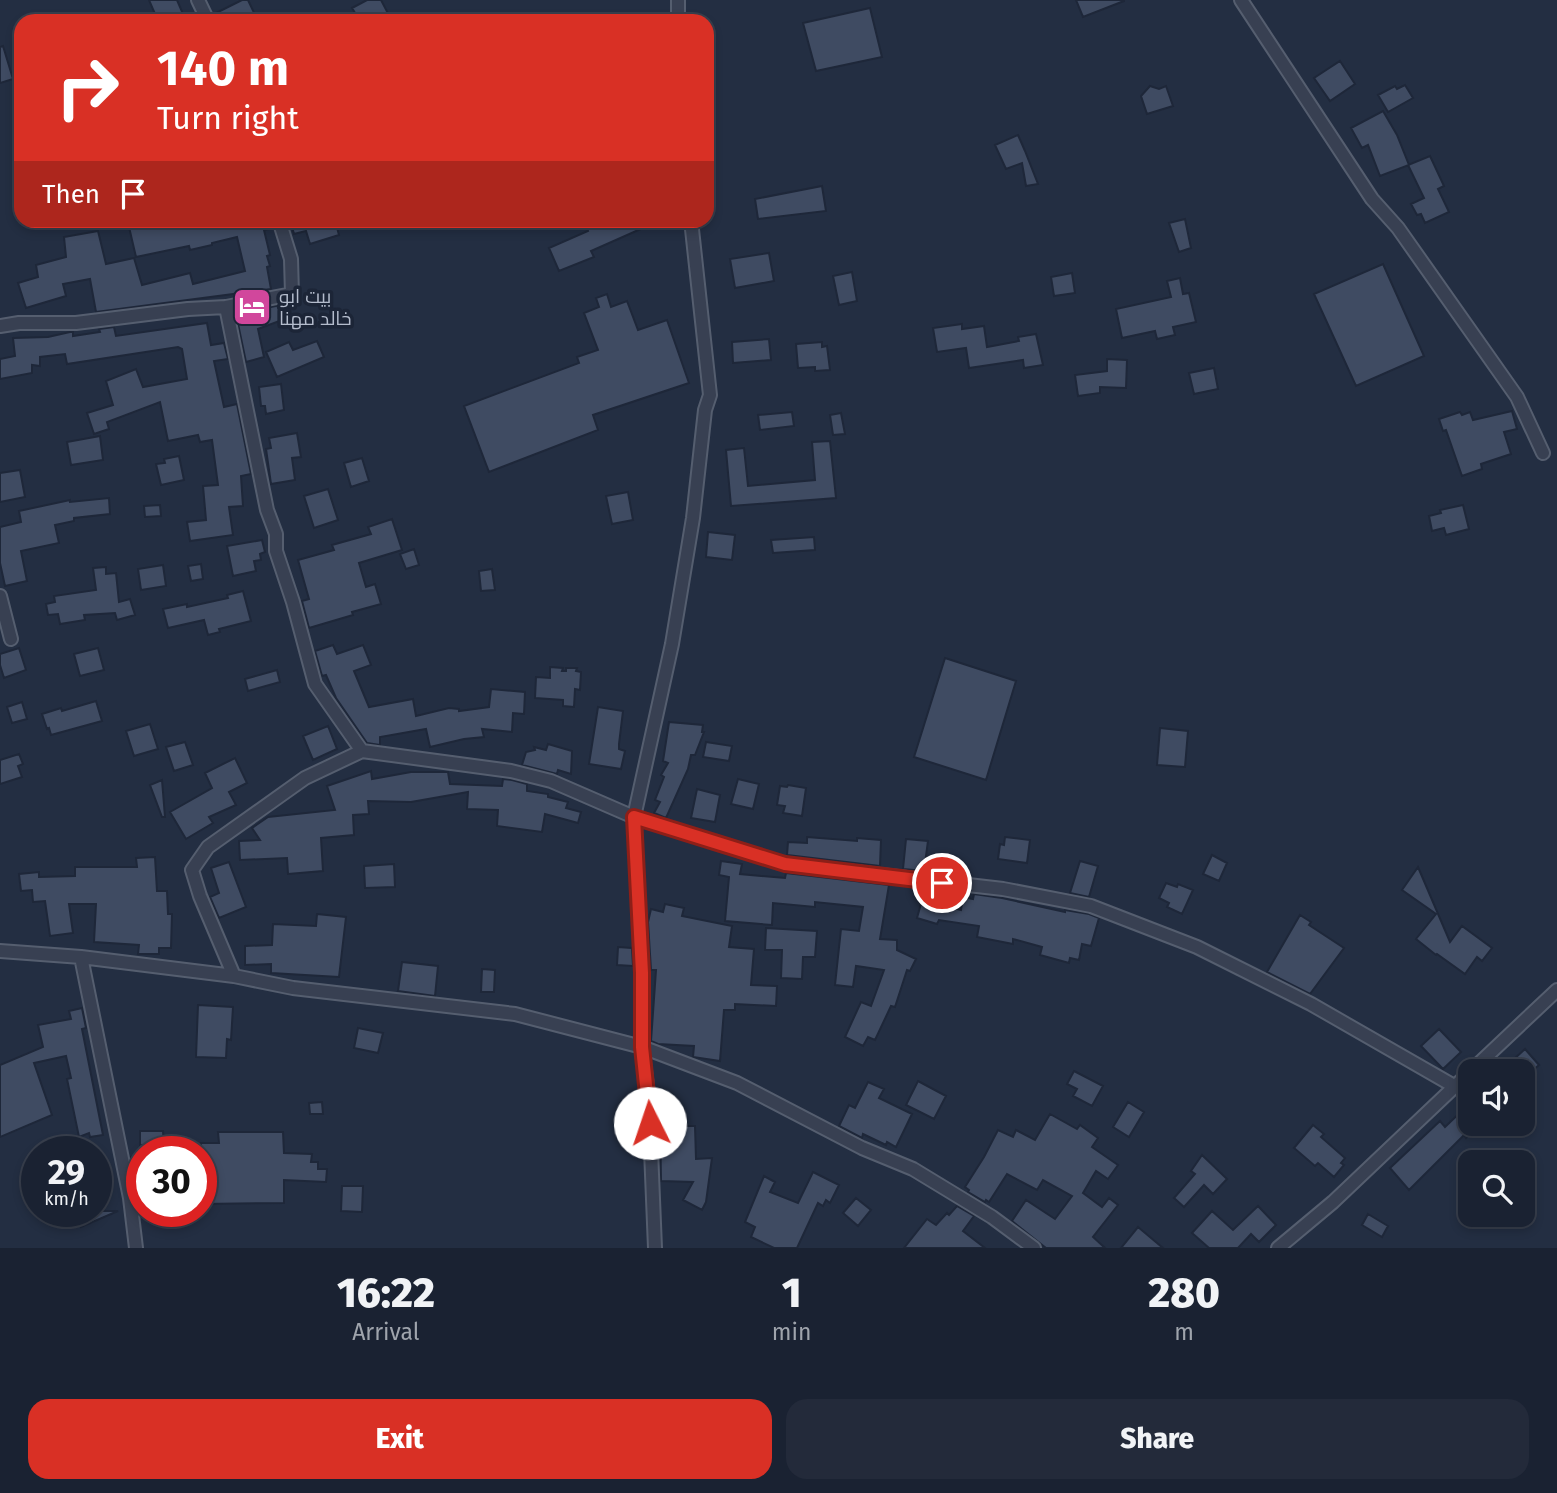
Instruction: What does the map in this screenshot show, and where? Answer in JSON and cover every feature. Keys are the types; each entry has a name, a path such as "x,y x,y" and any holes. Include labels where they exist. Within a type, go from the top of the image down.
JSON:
{"street":[{"path":"1241,0 1372,199 1398,228 1517,397 1543,453"},
{"path":"0,326 19,323 76,323 226,307 292,294 290,259 281,228"},
{"path":"655,1248 649,1101 642,1047 642,973 634,817 674,632 693,517 705,410 710,395 692,228"},
{"path":"226,307 267,510 276,534 276,551 315,684 362,751"},
{"path":"0,596 10,639"},
{"path":"234,976 200,896 192,870 208,847 304,778 362,751 511,771 551,782 634,817 785,864 1003,888 1091,906 1208,953 1311,1004 1454,1086"},
{"path":"0,951 81,957 234,976 293,988 515,1014 642,1047 737,1083 862,1148 914,1169 992,1217 1034,1248"},
{"path":"81,957 130,1198 136,1248"},
{"path":"1483,1059 1557,990"},
{"path":"1278,1248 1333,1202 1458,1082"}],"building":[{"path":"149,0 177,0 183,14 155,14"},
{"path":"242,0 248,0 255,14 214,14"},
{"path":"367,0 381,0 388,14 356,14 352,8"},
{"path":"1076,0 1124,0 1124,1 1083,17"},
{"path":"870,8 882,57 816,71 803,23"},
{"path":"3,46 13,79 0,83 0,47"},
{"path":"1340,61 1355,84 1330,101 1314,78"},
{"path":"1405,85 1413,98 1388,112 1378,95 1395,86 1397,89"},
{"path":"1150,86 1159,89 1166,86 1173,106 1147,114 1141,96"},
{"path":"1383,111 1397,135 1409,165 1380,176 1368,145 1362,148 1351,128"},
{"path":"1018,135 1038,184 1026,186 1022,163 1006,169 995,145"},
{"path":"1430,156 1444,186 1438,189 1449,212 1425,223 1421,214 1417,215 1411,204 1424,198 1408,165"},
{"path":"822,186 826,211 758,219 755,199"},
{"path":"1185,219 1191,248 1179,252 1169,223"},
{"path":"129,228 272,228 264,230 270,255 267,256 270,266 267,267 271,289 96,312 90,279 63,284 66,296 26,308 18,283 38,277 36,265 66,257 64,237 98,231 106,264 134,258 142,285 190,273 193,284 245,271 237,237 190,250 189,246 136,257"},
{"path":"292,228 337,228 339,235 310,244 306,231 294,234"},
{"path":"587,228 643,228 591,251 594,257 559,271 549,248 588,231"},
{"path":"769,253 774,281 735,288 730,259"},
{"path":"1383,264 1424,356 1356,386 1314,294"},
{"path":"852,272 857,301 839,305 833,276"},
{"path":"1072,273 1075,293 1054,296 1051,277"},
{"path":"1180,278 1183,294 1189,293 1196,322 1173,327 1175,335 1157,339 1155,331 1122,338 1116,309 1171,297 1167,281"},
{"path":"607,294 611,307 627,301 638,330 667,320 689,383 593,415 598,430 489,472 464,406 579,363 577,357 598,350 584,313 599,307 596,298"},
{"path":"281,305 285,319 258,329 264,357 246,362 237,319 256,315 255,310"},
{"path":"207,323 211,345 224,343 228,359 214,361 224,407 237,404 251,474 241,476 243,506 229,507 233,535 190,541 187,522 206,520 203,486 218,485 212,440 200,442 198,435 168,441 160,402 107,422 109,429 94,434 87,413 113,405 106,381 136,369 143,387 187,379 182,349 178,347 67,364 65,354 40,357 40,366 32,365 32,373 0,379 0,359 15,356 13,338 48,337 70,332 73,332 73,336 114,327 116,336"},
{"path":"962,324 962,329 984,326 987,347 1019,341 1018,337 1036,334 1043,365 1024,368 1023,360 969,368 966,348 937,352 933,328"},
{"path":"769,339 771,360 733,363 732,342"},
{"path":"317,341 324,357 277,377 266,352 289,342 293,350"},
{"path":"822,342 822,347 827,346 830,370 798,368 796,344"},
{"path":"1107,359 1127,360 1126,388 1100,387 1100,393 1078,396 1075,375 1107,371"},
{"path":"1214,368 1218,389 1194,394 1189,373"},
{"path":"281,384 284,410 266,414 265,406 261,406 259,387"},
{"path":"1512,411 1517,429 1504,432 1511,454 1481,464 1482,469 1462,476 1446,430 1443,431 1439,419 1460,412 1462,415 1470,412 1473,420"},
{"path":"792,412 794,426 760,430 758,415"},
{"path":"841,413 845,434 833,435 830,415"},
{"path":"297,433 301,457 292,458 295,480 271,484 266,449 271,448 269,438"},
{"path":"100,436 103,460 71,465 67,442"},
{"path":"830,441 836,498 731,506 726,450 744,448 748,486 815,480 812,442"},
{"path":"179,456 184,480 161,485 156,464"},
{"path":"362,458 369,481 351,487 344,463"},
{"path":"20,470 25,497 0,502 0,473"},
{"path":"328,489 338,520 314,528 304,496"},
{"path":"628,492 633,520 612,524 606,496"},
{"path":"109,498 110,514 74,518 74,521 55,525 59,543 21,551 27,581 5,586 0,563 0,527 21,522 19,511 70,500"},
{"path":"160,505 161,516 145,517 144,506"},
{"path":"1463,505 1469,529 1446,535 1444,528 1432,531 1429,516 1441,513 1440,510"},
{"path":"392,519 402,550 359,563 366,587 375,584 381,604 309,628 302,601 309,599 298,560 334,550 332,545 371,534 368,527"},
{"path":"708,532 735,535 732,560 706,557"},
{"path":"814,537 815,550 773,553 771,540"},
{"path":"262,540 265,552 260,554 261,560 254,561 256,571 233,576 227,546"},
{"path":"414,549 419,565 406,569 400,554"},
{"path":"201,564 203,579 191,581 188,566"},
{"path":"163,565 166,586 141,590 138,569"},
{"path":"106,567 106,574 116,573 119,602 130,599 135,615 117,620 115,613 84,615 85,620 60,624 58,614 48,615 46,604 55,602 54,596 96,590 93,568"},
{"path":"492,569 495,590 481,591 479,571"},
{"path":"243,591 251,621 219,629 220,632 208,635 204,620 168,628 163,609 228,598 227,595"},
{"path":"333,645 337,654 363,645 371,665 354,671 369,707 413,699 416,716 449,708 459,711 489,707 491,689 525,692 524,714 513,713 512,732 482,729 484,737 430,747 426,729 380,737 380,745 367,743 336,698 326,675 322,676 315,651"},
{"path":"19,648 26,670 4,678 0,654"},
{"path":"98,648 104,670 80,676 74,654"},
{"path":"945,658 1016,681 986,780 914,757"},
{"path":"550,667 563,668 562,671 566,671 566,668 577,668 576,671 581,672 580,690 575,689 574,707 563,706 563,700 535,698 536,677 550,678"},
{"path":"277,670 280,682 248,691 245,679"},
{"path":"96,701 102,721 51,735 49,728 47,729 42,714"},
{"path":"22,702 27,719 12,723 7,707"},
{"path":"598,707 623,711 619,749 625,751 621,769 589,764"},
{"path":"669,722 703,725 704,732 695,755 691,755 688,769 666,818 654,813 660,802 655,800 664,777 661,775 668,763 663,761"},
{"path":"150,724 158,749 134,756 126,731"},
{"path":"328,726 337,749 313,760 303,736"},
{"path":"1160,728 1188,731 1185,767 1157,765"},
{"path":"185,742 193,765 174,771 166,747"},
{"path":"706,742 732,746 729,761 703,757"},
{"path":"548,744 572,751 571,774 558,770 557,774 522,765 526,752 535,750 534,747 546,750"},
{"path":"19,754 23,764 18,766 22,777 0,784 0,760"},
{"path":"235,758 247,783 229,792 236,805 209,817 213,823 186,839 170,812 212,788 205,773"},
{"path":"371,771 372,779 411,772 448,772 450,784 502,786 503,779 512,780 527,784 527,791 548,794 548,797 568,802 566,808 581,812 578,823 545,814 542,832 497,826 498,810 467,809 468,792 411,802 368,801 369,814 353,815 354,835 321,838 323,871 288,874 287,858 240,860 239,841 260,840 252,828 268,817 335,810 327,786"},
{"path":"738,779 759,784 753,809 731,804"},
{"path":"162,780 165,817 162,817 150,785"},
{"path":"780,786 806,788 802,816 783,813 785,806 777,805"},
{"path":"697,789 720,795 715,822 691,818"},
{"path":"807,837 881,840 880,866 787,855 788,842 807,843"},
{"path":"1005,837 1030,840 1027,863 998,859 1000,844 1004,845"},
{"path":"906,839 928,841 924,871 903,869"},
{"path":"1212,855 1227,863 1219,881 1203,874"},
{"path":"155,857 157,891 167,891 168,914 172,914 171,948 159,948 159,954 138,954 139,945 94,942 96,904 69,904 73,933 50,936 45,901 33,902 32,890 21,891 19,874 39,872 39,877 75,876 75,867 137,867 136,858"},
{"path":"721,861 742,864 740,874 785,878 786,873 889,885 880,939 897,940 897,950 916,959 910,971 907,970 895,1007 891,1006 875,1040 868,1037 863,1046 845,1037 861,1002 871,1006 884,970 856,966 853,987 835,985 841,929 859,931 863,907 815,902 815,907 773,903 772,925 725,921 729,877 719,875"},
{"path":"1080,861 1098,866 1089,897 1070,893"},
{"path":"229,862 246,907 219,918 210,897 219,893 211,868"},
{"path":"394,864 395,887 365,888 364,866"},
{"path":"1418,867 1450,942 1462,926 1492,948 1482,961 1477,957 1465,974 1416,939 1436,914 1402,890"},
{"path":"1166,883 1193,890 1182,914 1167,907 1169,903 1159,898"},
{"path":"974,894 1099,918 1091,946 1082,944 1079,960 1070,958 1069,963 1040,955 1042,947 1013,939 1013,944 977,937 979,926 939,920 937,924 917,918 922,900 961,910 963,897 973,899"},
{"path":"665,904 684,908 682,916 732,926 729,947 754,949 751,985 777,986 776,1006 735,1004 735,1010 724,1010 720,1061 693,1057 694,1046 658,1044 651,1041 656,970 651,970 648,922 651,909 663,912"},
{"path":"317,914 346,917 339,977 271,973 271,964 245,965 245,946 272,945 273,924 316,926"},
{"path":"1300,915 1311,922 1309,925 1344,948 1310,994 1267,972"},
{"path":"766,928 817,931 815,957 803,957 802,979 781,978 782,950 765,950"},
{"path":"618,947 632,948 633,966 617,965"},
{"path":"402,962 438,966 435,996 398,991"},
{"path":"482,969 495,970 494,992 481,992"},
{"path":"198,1005 233,1007 231,1040 227,1039 226,1058 196,1057"},
{"path":"82,1008 86,1028 82,1029 103,1135 90,1136 89,1133 79,1136 67,1079 71,1078 66,1056 34,1063 52,1115 0,1137 0,1065 43,1047 38,1025 71,1019 69,1011"},
{"path":"358,1028 383,1033 378,1053 354,1048"},
{"path":"1439,1029 1461,1052 1443,1069 1421,1046"},
{"path":"1525,1049 1534,1059 1514,1059"},
{"path":"1074,1071 1103,1086 1092,1106 1073,1096 1077,1089 1067,1084"},
{"path":"918,1081 946,1096 934,1119 906,1105"},
{"path":"868,1082 884,1089 879,1098 912,1114 896,1147 863,1134 862,1138 839,1126 849,1105 855,1108"},
{"path":"322,1102 323,1114 310,1114 309,1103"},
{"path":"1128,1102 1144,1112 1129,1137 1113,1127"},
{"path":"1050,1114 1077,1129 1080,1125 1098,1138 1092,1147 1118,1165 1108,1179 1096,1171 1083,1193 1102,1207 1109,1198 1118,1205 1093,1237 1105,1248 1046,1248 1012,1221 1026,1200 1055,1219 1072,1196 1043,1180 1037,1190 1007,1174 989,1202 968,1192 965,1187 998,1130 1013,1137 1016,1130 1035,1140"},
{"path":"1458,1115 1458,1136 1463,1136 1409,1190 1390,1168 1440,1121 1445,1127"},
{"path":"677,1116 677,1126 695,1126 696,1159 712,1158 706,1202 702,1210 683,1200 693,1182 661,1181 660,1117"},
{"path":"1313,1125 1324,1134 1321,1137 1345,1158 1341,1163 1344,1165 1334,1177 1318,1163 1315,1166 1294,1148"},
{"path":"140,1131 163,1131 163,1136 140,1136"},
{"path":"218,1132 283,1132 284,1153 312,1154 311,1162 318,1162 318,1169 327,1169 326,1182 284,1180 284,1203 217,1204"},
{"path":"1202,1155 1227,1179 1213,1194 1204,1185 1184,1207 1174,1198 1195,1174 1191,1171"},
{"path":"813,1172 839,1185 830,1203 826,1200 823,1206 818,1203 797,1248 774,1248 751,1237 755,1227 745,1222 764,1176 775,1182 770,1192 798,1203"},
{"path":"342,1186 363,1186 362,1212 341,1211"},
{"path":"856,1198 871,1210 858,1226 843,1213"},
{"path":"957,1206 974,1216 963,1231 985,1248 904,1248 927,1219 936,1225"},
{"path":"1258,1206 1276,1225 1259,1242 1251,1234 1238,1248 1209,1248 1192,1233 1212,1211 1233,1230"},
{"path":"1368,1214 1388,1226 1382,1237 1362,1225"},
{"path":"1138,1227 1163,1248 1121,1248"}],"place":[{"name":"بيت ابو خالد مهنا","path":"252,307"}],"route":[{"path":"650,1123 642,1047 642,973 634,817 785,864 942,883"}]}
